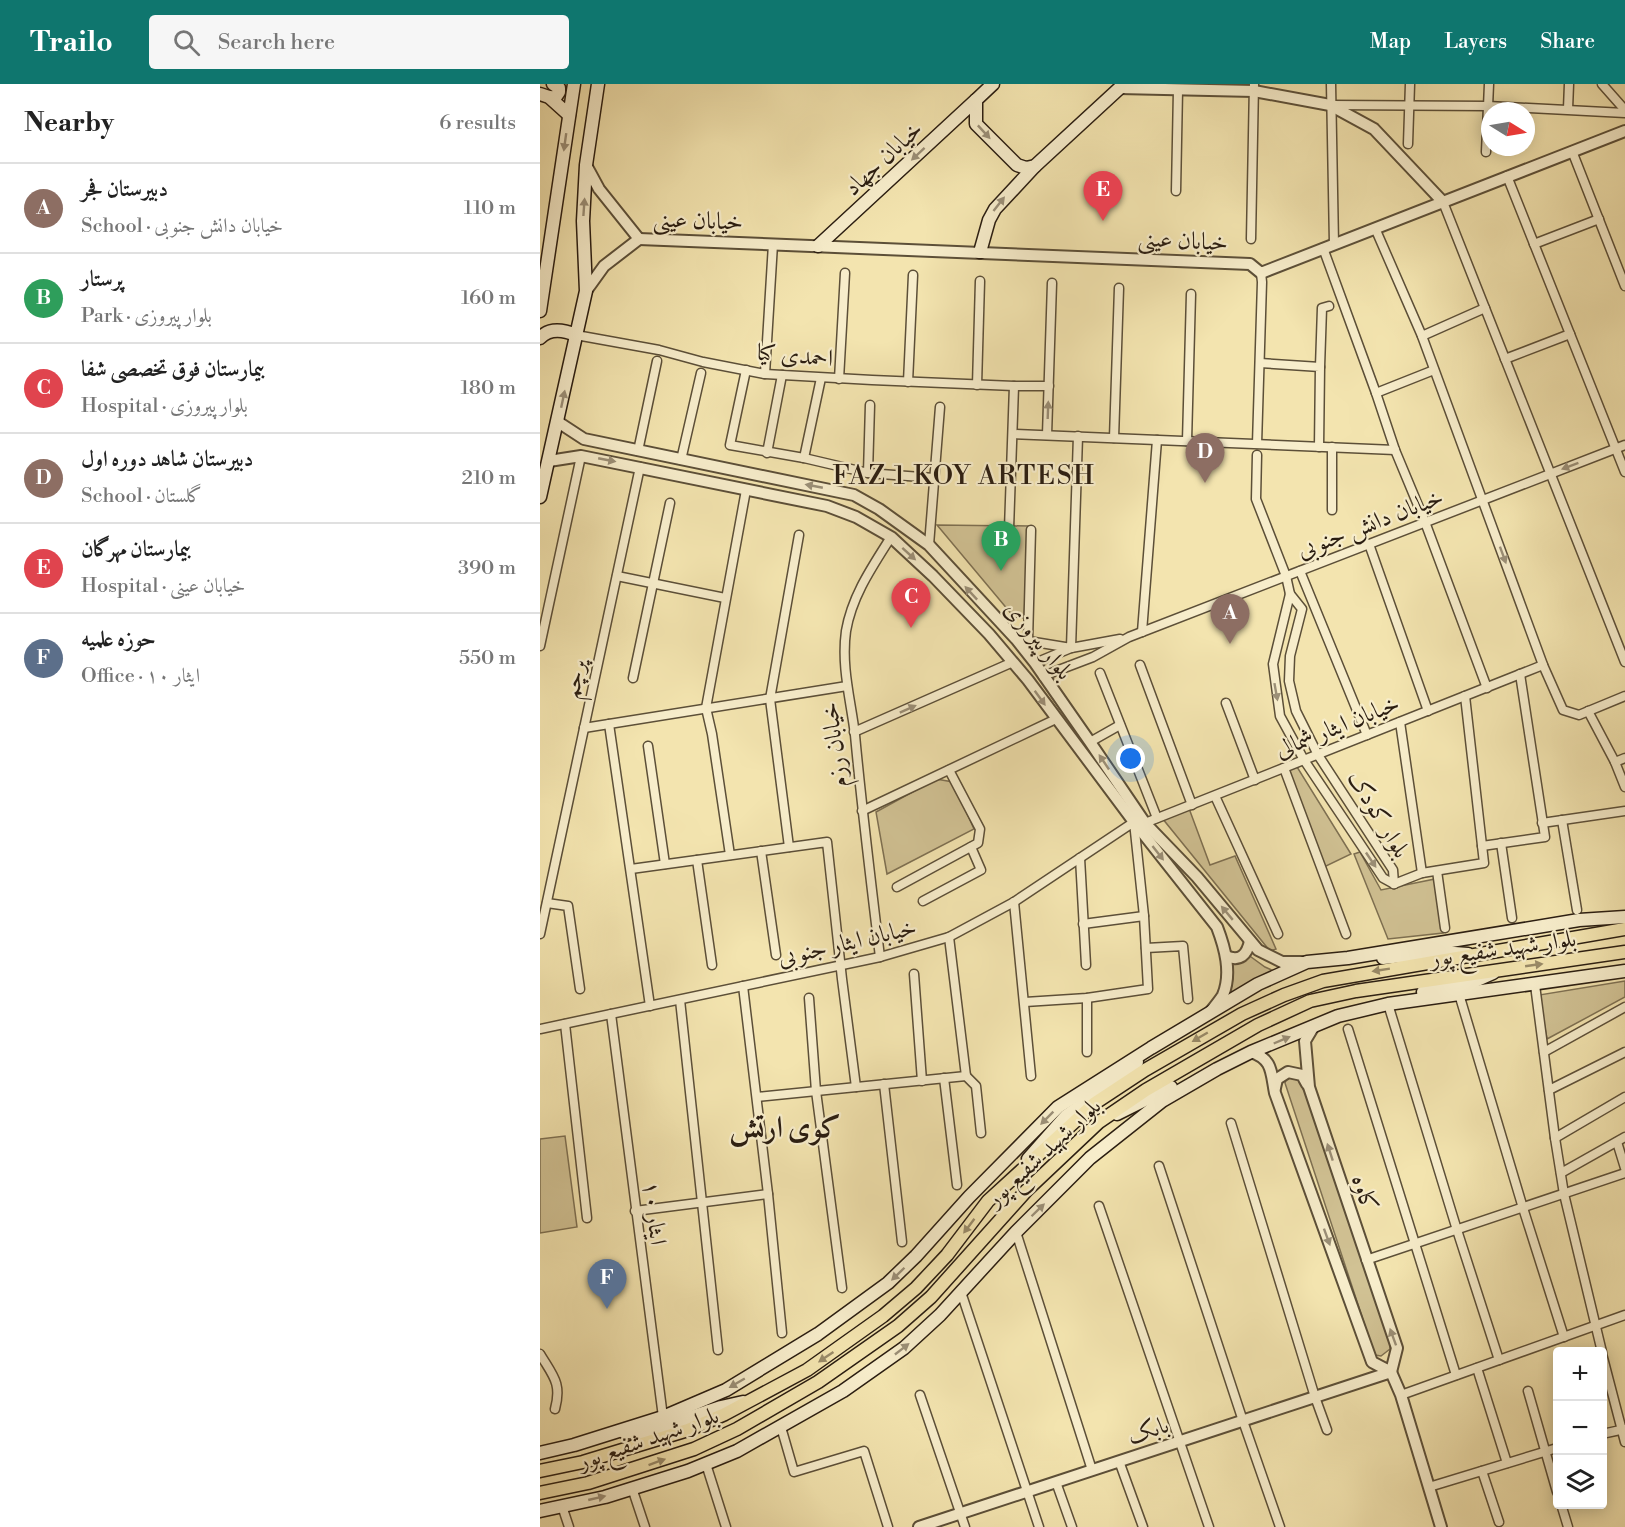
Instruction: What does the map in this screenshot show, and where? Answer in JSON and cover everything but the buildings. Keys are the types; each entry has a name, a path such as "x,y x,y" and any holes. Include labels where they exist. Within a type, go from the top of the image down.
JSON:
{"main road":[{"path":"544,96 555,98 559,88 553,84"},
{"path":"540,311 574,84"},
{"path":"540,497 586,291 583,221 586,165 598,84"},
{"name":"خیابان جهاد","path":"818,246 993,84"},
{"path":"980,252 989,220 995,209 1035,166 1122,86"},
{"path":"544,96 569,116"},
{"path":"976,100 976,124 1017,165 1026,168 1035,166"},
{"path":"540,338 554,330 576,335"},
{"path":"1348,958 1354,955 1579,920 1625,917"},
{"path":"1620,929 1623,941 1620,953"},
{"name":"بلوار شهید شفیع پور","path":"540,1471 583,1462 688,1430 750,1401 807,1370 883,1316 916,1288 947,1255 988,1201 1095,1103 1145,1070 1242,1014 1284,994 1323,981 1620,929"},
{"path":"540,1453 574,1445 663,1417 726,1390 786,1355 888,1282 1058,1107 1258,984 1307,962 1348,958 1376,959 1441,952 1475,954"},
{"name":"بلوار شهید شفیع پور","path":"540,1492 588,1483 694,1449 737,1429 818,1382 898,1326 931,1297 1027,1190 1100,1122 1174,1072 1292,1008 1323,997 1356,991 1620,953"},
{"path":"1388,1004 1402,996 1475,981 1498,971"},
{"path":"540,1511 605,1497 706,1464 737,1451 843,1391 904,1348 940,1315 1016,1232 1090,1158 1162,1101 1251,1052 1338,1016 1388,1004 1625,971"},
{"path":"1010,1181 1066,1116 1126,1074 1151,1048"},
{"path":"1100,1122 1179,1083 1217,1069"},
{"path":"618,1431 644,1433 721,1407 750,1401"}],"street":[{"path":"1331,84 1328,246 1395,450 1425,522 1486,688"},
{"path":"1408,144 1410,84"},
{"path":"1488,102 1489,84"},
{"path":"1568,110 1569,84"},
{"path":"1602,84 1625,111"},
{"path":"1122,86 1179,90 1254,88 1330,105 1481,106"},
{"path":"1251,239 1254,88"},
{"path":"1176,191 1179,90"},
{"path":"1330,105 1374,129 1443,202 1625,662"},
{"path":"1535,108 1625,111"},
{"path":"1257,444 1261,273 1625,130"},
{"path":"1572,151 1599,219 1622,268 1625,286"},
{"path":"586,165 599,189 639,239 618,253 586,291"},
{"path":"1508,176 1625,472"},
{"path":"1534,244 1599,219"},
{"path":"1375,228 1422,336 1543,665 1563,710 1579,715 1625,696"},
{"name":"خیابان عینی","path":"639,239 1250,264 1261,273"},
{"path":"765,374 773,244"},
{"path":"839,379 845,273"},
{"path":"908,382 913,275"},
{"path":"977,385 980,281"},
{"path":"1047,435 1052,283"},
{"path":"1114,438 1119,288"},
{"path":"1187,441 1191,294"},
{"path":"1319,447 1322,308 1329,306"},
{"path":"1422,336 1485,308"},
{"path":"1505,359 1570,334"},
{"name":"احمدی کیا","path":"576,335 659,350 765,374 977,385 1049,386"},
{"path":"638,451 657,361"},
{"path":"1260,363 1320,367"},
{"path":"746,370 730,445 804,458 868,473 934,478"},
{"path":"1376,393 1434,370"},
{"path":"681,460 700,373"},
{"path":"767,453 782,375"},
{"path":"804,458 821,378"},
{"path":"1009,529 1014,386"},
{"path":"868,473 870,405"},
{"path":"929,545 940,407"},
{"name":"بلوار پیروزی","path":"558,422 584,439 854,495 879,509 929,545 1016,639 1035,663 1090,742 1139,823 1197,877 1258,950 1282,962 1307,962"},
{"path":"1013,434 1395,450"},
{"path":"1071,648 1078,436"},
{"path":"540,646 584,439"},
{"path":"1142,632 1157,440"},
{"name":"خیابان دانش جنوبی","path":"1043,676 1093,657 1129,637 1625,445"},
{"path":"1332,447 1332,510"},
{"path":"1257,455 1256,499 1287,576 1290,594 1302,609 1314,605"},
{"name":"بلوار پیروزی","path":"549,461 581,456 827,506 856,517 891,537 933,576 1013,662 1217,927 1223,943 1228,971 1223,995 1210,1013"},
{"name":"پرچم","path":"540,934 640,467"},
{"path":"730,855 706,708 746,490"},
{"path":"633,678 670,503"},
{"path":"1028,641 1032,530"},
{"path":"789,847 770,699 799,535"},
{"name":"خیابان رزم","path":"880,957 844,647 850,614 861,586 891,537"},
{"path":"1369,544 1428,711"},
{"path":"1300,571 1366,735"},
{"path":"617,576 725,598"},
{"name":"بلوار کودک","path":"1290,594 1273,664 1280,716 1304,760 1383,878 1394,884"},
{"name":"بلوار کودک","path":"1302,609 1289,667 1289,681 1296,711 1318,755 1393,870 1394,884"},
{"name":"خیابان دانش جنوبی","path":"1035,663 1071,648 1129,637"},
{"name":"خیابان دانش جنوبی","path":"1016,639 1071,648"},
{"path":"854,732 1013,662"},
{"path":"1028,680 1035,663"},
{"path":"1273,664 1289,667"},
{"path":"1140,665 1192,805"},
{"name":"خیابان ایثار شمالی","path":"1139,823 1157,819 1543,665"},
{"path":"1100,673 1157,819"},
{"path":"1482,846 1545,837 1521,674"},
{"path":"1028,680 1043,676"},
{"path":"584,728 847,686"},
{"path":"1394,884 1422,873 1484,863 1465,696"},
{"path":"1226,704 1255,780"},
{"path":"1588,711 1616,762 1625,788"},
{"path":"862,812 1056,719"},
{"path":"1401,722 1422,873"},
{"path":"609,724 650,1006"},
{"path":"1090,742 1120,725"},
{"path":"648,746 665,864"},
{"path":"1616,762 1625,758"},
{"path":"1284,768 1346,934"},
{"path":"897,887 978,843 980,829 949,770"},
{"path":"1215,796 1278,934"},
{"path":"1542,823 1625,811"},
{"path":"1562,820 1577,910"},
{"path":"1351,830 1362,822"},
{"path":"1024,1002 1087,998 1148,989 1139,823"},
{"name":"خیابان ایثار جنوبی","path":"540,1029 840,966 949,937 1014,902 1080,858 1139,823"},
{"path":"631,869 827,842 856,1087"},
{"path":"1501,843 1512,918"},
{"path":"923,901 981,870 972,847"},
{"path":"761,851 776,955"},
{"path":"1080,858 1086,965"},
{"path":"697,860 712,965"},
{"path":"1437,871 1445,928"},
{"path":"1014,902 1031,1076"},
{"path":"547,903 568,906 580,989"},
{"path":"1083,924 1144,916"},
{"path":"949,937 966,1076 976,1086 981,1133"},
{"path":"1226,956 1234,959 1241,958 1246,953 1250,940"},
{"path":"1146,948 1183,946 1188,999"},
{"path":"914,974 922,1081"},
{"path":"1535,985 1564,1194 1600,1347"},
{"path":"743,986 782,1333"},
{"path":"1459,994 1564,1337"},
{"path":"1087,998 1087,1052"},
{"path":"809,999 816,1091 842,1288"},
{"path":"680,1000 718,1350"},
{"path":"1388,1004 1499,1360"},
{"path":"1544,1052 1625,1007"},
{"name":"ایثار ۱۰","path":"611,1014 663,1417"},
{"path":"565,1024 586,1218"},
{"name":"کاوه","path":"1314,1026 1305,1041 1308,1087 1397,1348 1391,1372 1401,1395 1441,1527"},
{"path":"1348,1029 1456,1375"},
{"name":"کاوه","path":"1251,1052 1262,1056 1270,1067 1275,1093 1372,1362 1391,1372"},
{"path":"1549,1090 1625,1052"},
{"path":"1275,1093 1277,1080 1282,1074 1288,1072 1302,1075 1308,1087"},
{"path":"757,1097 966,1076"},
{"path":"944,1078 957,1185"},
{"path":"884,1084 902,1242"},
{"path":"1555,1138 1625,1097"},
{"path":"1231,1123 1327,1430"},
{"path":"1561,1173 1621,1140 1625,1168"},
{"path":"1159,1166 1280,1527"},
{"path":"1366,1260 1625,1173"},
{"path":"635,1211 768,1194"},
{"path":"1099,1206 1209,1527"},
{"path":"1016,1232 1092,1470"},
{"path":"961,1292 1039,1527"},
{"path":"1401,1395 1625,1315"},
{"path":"540,1354 559,1394 555,1409"},
{"path":"1477,1368 1507,1463"},
{"path":"1607,1371 1625,1442"},
{"name":"بابک","path":"918,1527 1391,1372"},
{"path":"1527,1391 1553,1477"},
{"path":"920,1395 965,1527"},
{"path":"781,1427 794,1472 864,1451 888,1527"},
{"path":"1607,1433 1623,1429"},
{"path":"1429,1488 1553,1449"},
{"path":"1119,1461 1143,1527"},
{"path":"706,1464 726,1527"},
{"path":"1482,1471 1499,1522"},
{"path":"1056,1482 1072,1527"},
{"path":"633,1488 645,1527"},
{"path":"562,1506 569,1527"},
{"path":"1563,1509 1568,1527"}],"shaded area":[{"path":"937,525 1029,526 1024,618 1014,617"},
{"path":"1294,762 1351,854 1324,867 1285,766"},
{"path":"936,779 953,782 974,829 887,874 876,812"},
{"path":"1187,803 1210,865 1235,856 1276,949 1270,951 1158,813"},
{"path":"1360,852 1381,890 1435,879 1443,933 1388,939 1354,854"},
{"path":"1247,954 1274,971 1230,995 1233,978 1230,964 1242,962"},
{"path":"1625,981 1625,997 1547,1039 1539,995"},
{"path":"1288,1074 1302,1079 1390,1341 1390,1349 1381,1356 1375,1355 1373,1350 1285,1083"},
{"path":"565,1136 577,1227 540,1233 540,1139"}],"place":[{"name":"بیمارستان مهرگان","path":"1103,221"},
{"name":"دبیرستان شاهد دوره اول","path":"1205,483"},
{"name":"پرستار","path":"1001,571"},
{"name":"بیمارستان فوق تخصصی شفا","path":"911,628"},
{"name":"دبیرستان فجر","path":"1230,644"},
{"name":"حوزه علمیه","path":"607,1309"}],"district":[{"name":"FAZ 1 KOY ARTESH","path":"964,475"},
{"name":"کوی ارتش","path":"785,1127"}]}
